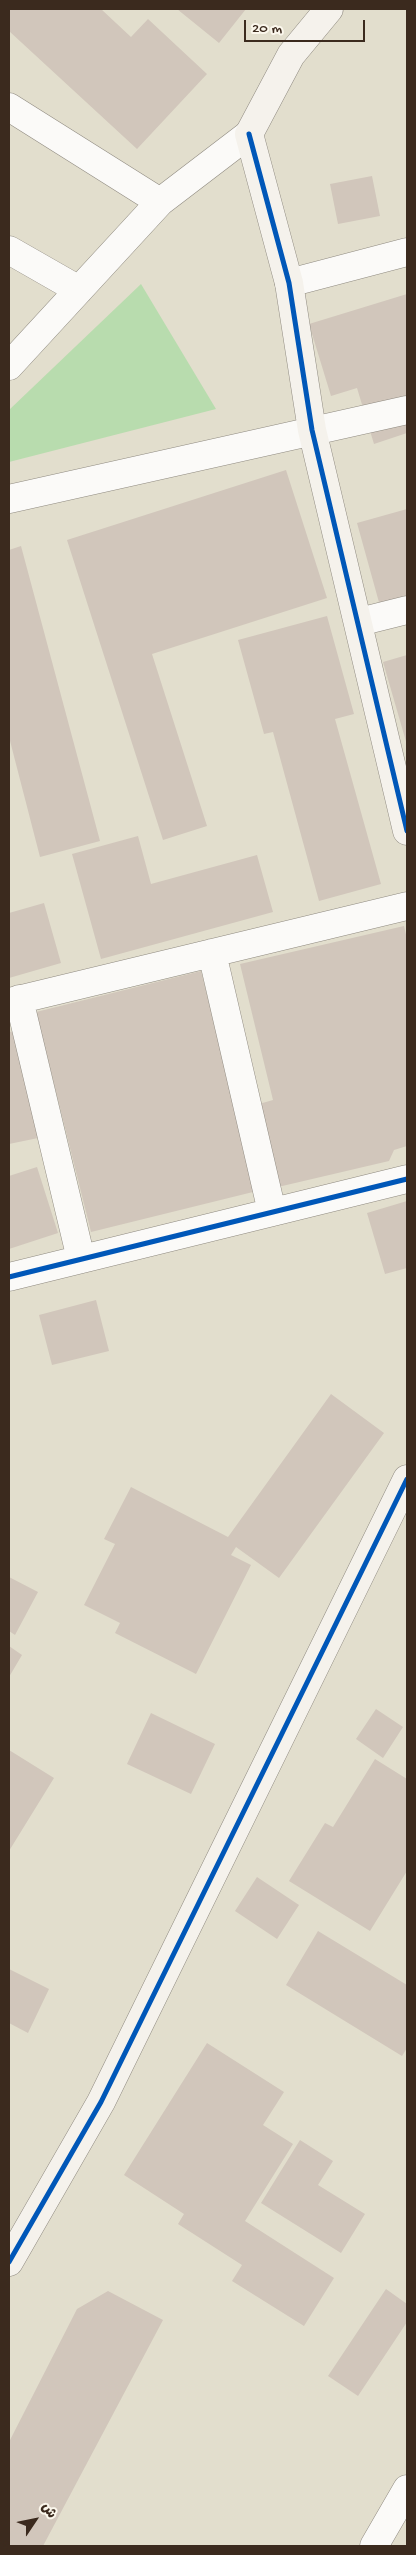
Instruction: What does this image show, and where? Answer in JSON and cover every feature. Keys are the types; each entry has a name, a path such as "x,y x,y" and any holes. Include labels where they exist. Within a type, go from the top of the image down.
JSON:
{"street":[{"path":"9,366 160,202 249,134 291,55 329,9"},
{"path":"9,107 160,202"},
{"path":"249,134 289,283 312,430 403,790 407,831"},
{"path":"9,250 79,290"},
{"path":"289,283 407,252"},
{"path":"9,499 407,410"},
{"path":"360,622 407,610"},
{"path":"80,1259 14,1000 407,906"},
{"path":"212,953 272,1212"},
{"path":"9,1277 407,1178"},
{"path":"9,2262 101,2102 407,1479"},
{"path":"374,2546 407,2488"}],"green space":[{"path":"141,284 216,409 9,462 9,410"}],"building":[{"path":"9,9 101,9 131,37 148,19 207,74 137,149 9,31"},
{"path":"177,9 246,9 219,43"},
{"path":"372,176 380,216 338,224 330,184"},
{"path":"407,294 407,433 374,444 357,388 331,396 309,324"},
{"path":"286,470 327,598 152,654 207,826 163,840 67,540"},
{"path":"407,509 407,617 385,624 357,523"},
{"path":"21,546 100,841 40,857 9,737 9,550"},
{"path":"327,616 354,714 335,719 381,884 319,901 273,732 264,734 238,640"},
{"path":"407,655 407,745 383,662"},
{"path":"138,836 151,884 257,855 273,912 101,959 72,854"},
{"path":"44,903 61,963 9,978 9,913"},
{"path":"404,926 407,939 407,1146 394,1150 389,1161 278,1187 259,1104 273,1100 240,964"},
{"path":"201,971 257,1191 91,1232 36,1012"},
{"path":"16,1031 38,1138 9,1144 9,1032"},
{"path":"37,1167 58,1233 9,1249 9,1176"},
{"path":"407,1201 407,1268 385,1274 367,1213"},
{"path":"96,1300 109,1351 52,1365 39,1315"},
{"path":"331,1394 384,1433 279,1578 236,1547 231,1555 251,1565 196,1674 115,1633 120,1623 84,1605 115,1544 104,1539 131,1487 228,1537"},
{"path":"9,1577 38,1592 15,1635 9,1631"},
{"path":"9,1646 22,1655 9,1677"},
{"path":"376,1709 403,1727 383,1758 356,1739"},
{"path":"151,1713 215,1744 191,1794 127,1764"},
{"path":"9,1750 54,1778 9,1851"},
{"path":"375,1759 407,1779 407,1871 370,1931 289,1881 325,1823 333,1827"},
{"path":"257,1877 299,1905 277,1939 235,1911"},
{"path":"318,1931 407,1985 407,2048 402,2056 286,1985"},
{"path":"9,1969 49,1989 28,2033 9,2023"},
{"path":"207,2043 284,2092 263,2125 293,2144 245,2221 334,2278 304,2326 232,2281 242,2265 178,2224 184,2214 124,2175"},
{"path":"300,2140 333,2161 318,2185 365,2214 341,2253 261,2203"},
{"path":"386,2289 407,2304 407,2322 358,2396 328,2376"},
{"path":"108,2291 163,2320 43,2546 9,2546 9,2442 77,2309"}],"cycle path":[{"path":"249,134 289,283 312,430 407,831"},
{"path":"9,1277 407,1179"},
{"path":"9,2262 101,2102 407,1479"}]}
